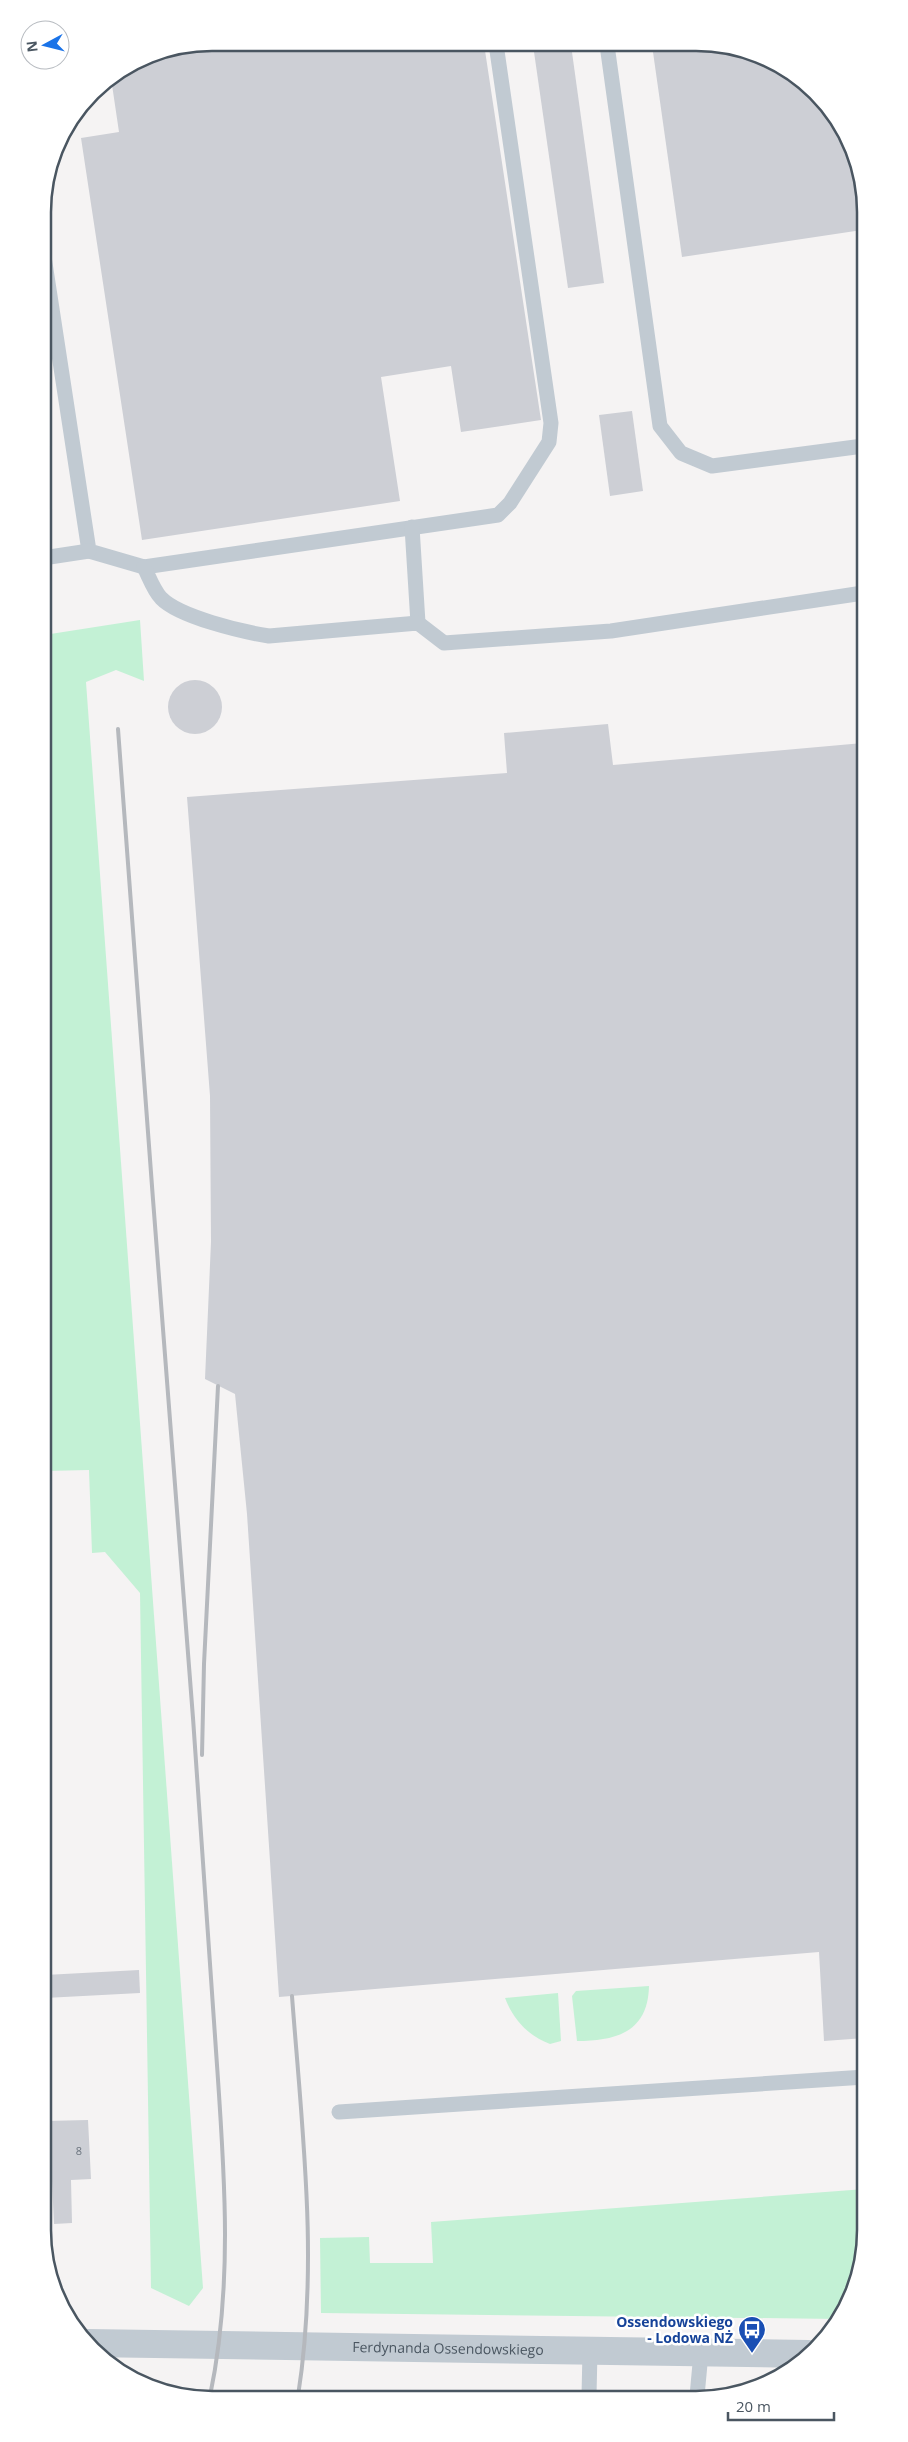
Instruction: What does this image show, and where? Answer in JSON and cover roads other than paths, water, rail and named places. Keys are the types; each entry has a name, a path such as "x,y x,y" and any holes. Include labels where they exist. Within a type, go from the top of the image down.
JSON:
{"street":[{"name":"Ferdynanda Ossendowskiego","path":"97,2343 798,2354"}],"lane":[{"path":"52,557 89,551 144,568 412,527 498,516 510,503 549,442 552,424 497,51"},
{"path":"608,51 660,426 681,454 712,466 857,447"},
{"path":"52,309 89,551"},
{"path":"412,527 418,623"},
{"path":"144,568 160,598 193,617 258,634 269,636 418,623 444,643 611,631 857,594"},
{"path":"338,2112 856,2078"},
{"path":"589,2391 590,2351"},
{"path":"697,2391 701,2353"}],"railway":[{"path":"118,729 196,1758 224,2171 225,2261 218,2351 211,2391"},
{"path":"202,1755 204,1664 218,1386"},
{"path":"292,1996 304,2146 308,2246 304,2346 299,2391"}],"place":[{"name":"Ossendowskiego - Lodowa NŻ","path":"752,2354"}]}
